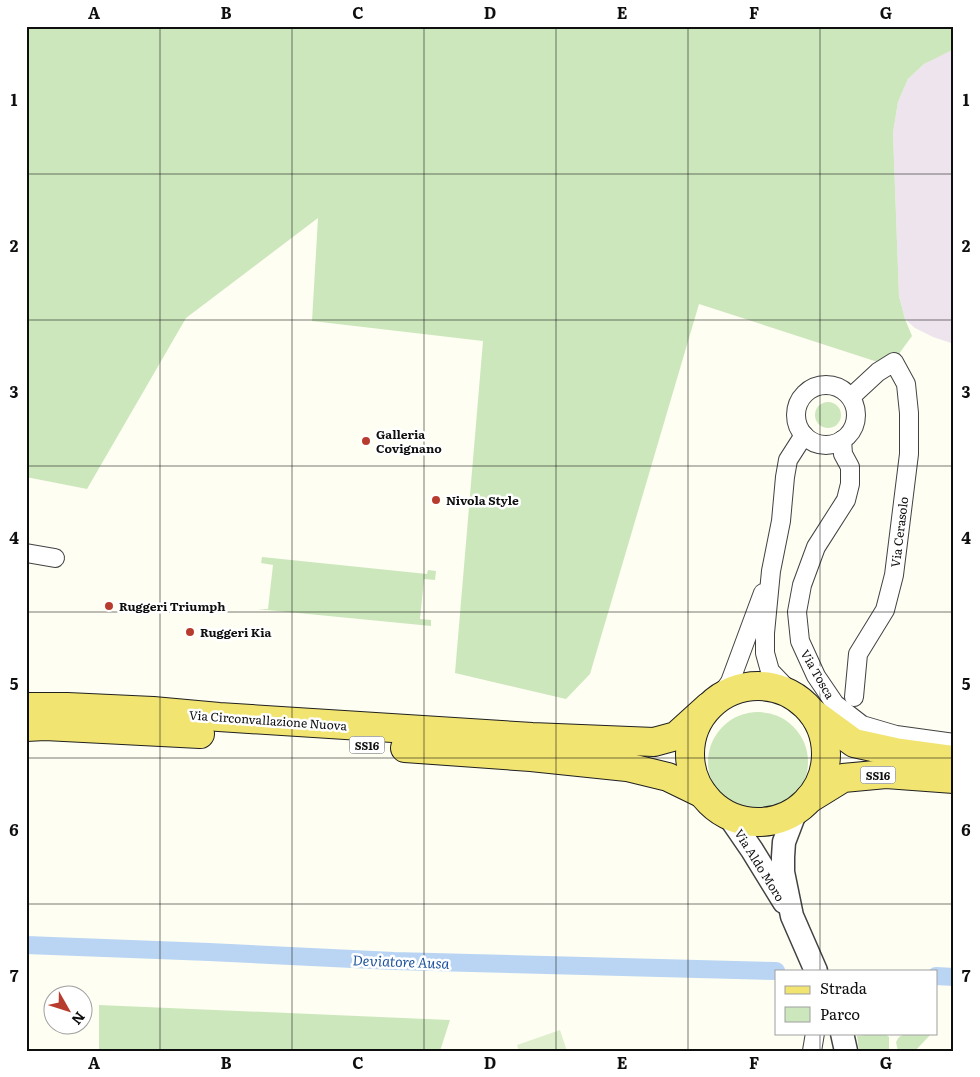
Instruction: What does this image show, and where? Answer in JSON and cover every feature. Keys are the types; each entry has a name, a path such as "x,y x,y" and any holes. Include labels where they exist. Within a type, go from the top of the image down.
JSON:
{"main road":[{"name":"SS16","path":"954,760 895,752 854,743 803,704 781,690 768,686 742,687 729,692 713,703 700,718 690,743 692,770 703,794 710,802 728,815 752,821 776,819 787,815 843,778 886,774 954,779"},
{"name":"Via Circonvallazione Nuova","path":"26,707 153,711 502,735 654,742 676,736 713,703"},
{"name":"SS16","path":"802,804 816,789 822,777 825,764 824,738 819,725 803,704"},
{"name":"Via Circonvallazione Nuova","path":"26,727 211,734 531,757 627,767 668,777 703,794"}],"street":[{"name":"Via Cerasolo","path":"851,397 878,372 894,362 906,384 909,454 894,575 885,610 858,654 854,697"},
{"path":"826,384 844,390 851,397 857,416 855,425 850,434 835,444 818,444 804,435 798,427 796,418 797,408 807,391 816,386 826,384"},
{"path":"803,704 770,671 765,653 771,571 781,521 785,476 788,460 804,435"},
{"name":"Via Tosca","path":"842,440 843,454 850,467 850,484 846,500 816,547 802,585 798,612 800,641 816,676 835,704 862,725 896,735 954,743"},
{"path":"26,554 55,558"},
{"path":"713,703 730,682 771,571"},
{"path":"802,804 784,842 783,872 792,916 816,970"},
{"name":"Via Aldo Moro","path":"728,815 761,864 792,916"},
{"path":"812,1051 815,1034"},
{"path":"842,1034 846,1051"}],"shaded area":[{"path":"950,49 954,49 954,344 915,328 905,319 899,296 893,133 898,102 908,79 924,64"}],"green space":[{"path":"26,26 954,26 954,49 924,64 908,79 898,102 893,133 899,296 912,336 890,366 699,304 590,674 566,699 455,673 483,341 312,321 318,218 186,318 87,489 26,477"},
{"path":"828,402 837,406 841,415 837,424 828,428 819,424 815,415 819,406"},
{"path":"262,557 427,574 428,570 436,571 435,580 424,579 420,619 431,620 431,626 257,609 268,609 273,565 261,563"},
{"path":"758,712 777,716 793,727 804,743 808,762 804,781 793,797 777,808 758,812 739,808 723,797 712,781 708,762 712,743 723,727 739,716"},
{"path":"99,1005 450,1020 440,1051 99,1051"},
{"path":"560,1030 567,1051 519,1051 517,1045"},
{"path":"885,1034 889,1037 889,1051 859,1051 857,1036"},
{"path":"905,1034 931,1034 915,1051 898,1051 896,1042 899,1037"}],"waterway":[{"name":"Deviatore Ausa","path":"26,945 394,961 775,971"},
{"name":"Deviatore Ausa","path":"938,976 954,977"}],"place":[{"name":"Galleria Covignano","path":"366,441"},
{"name":"Nivola Style","path":"436,500"},
{"name":"Ruggeri Triumph","path":"109,606"},
{"name":"Ruggeri Kia","path":"190,632"}]}
